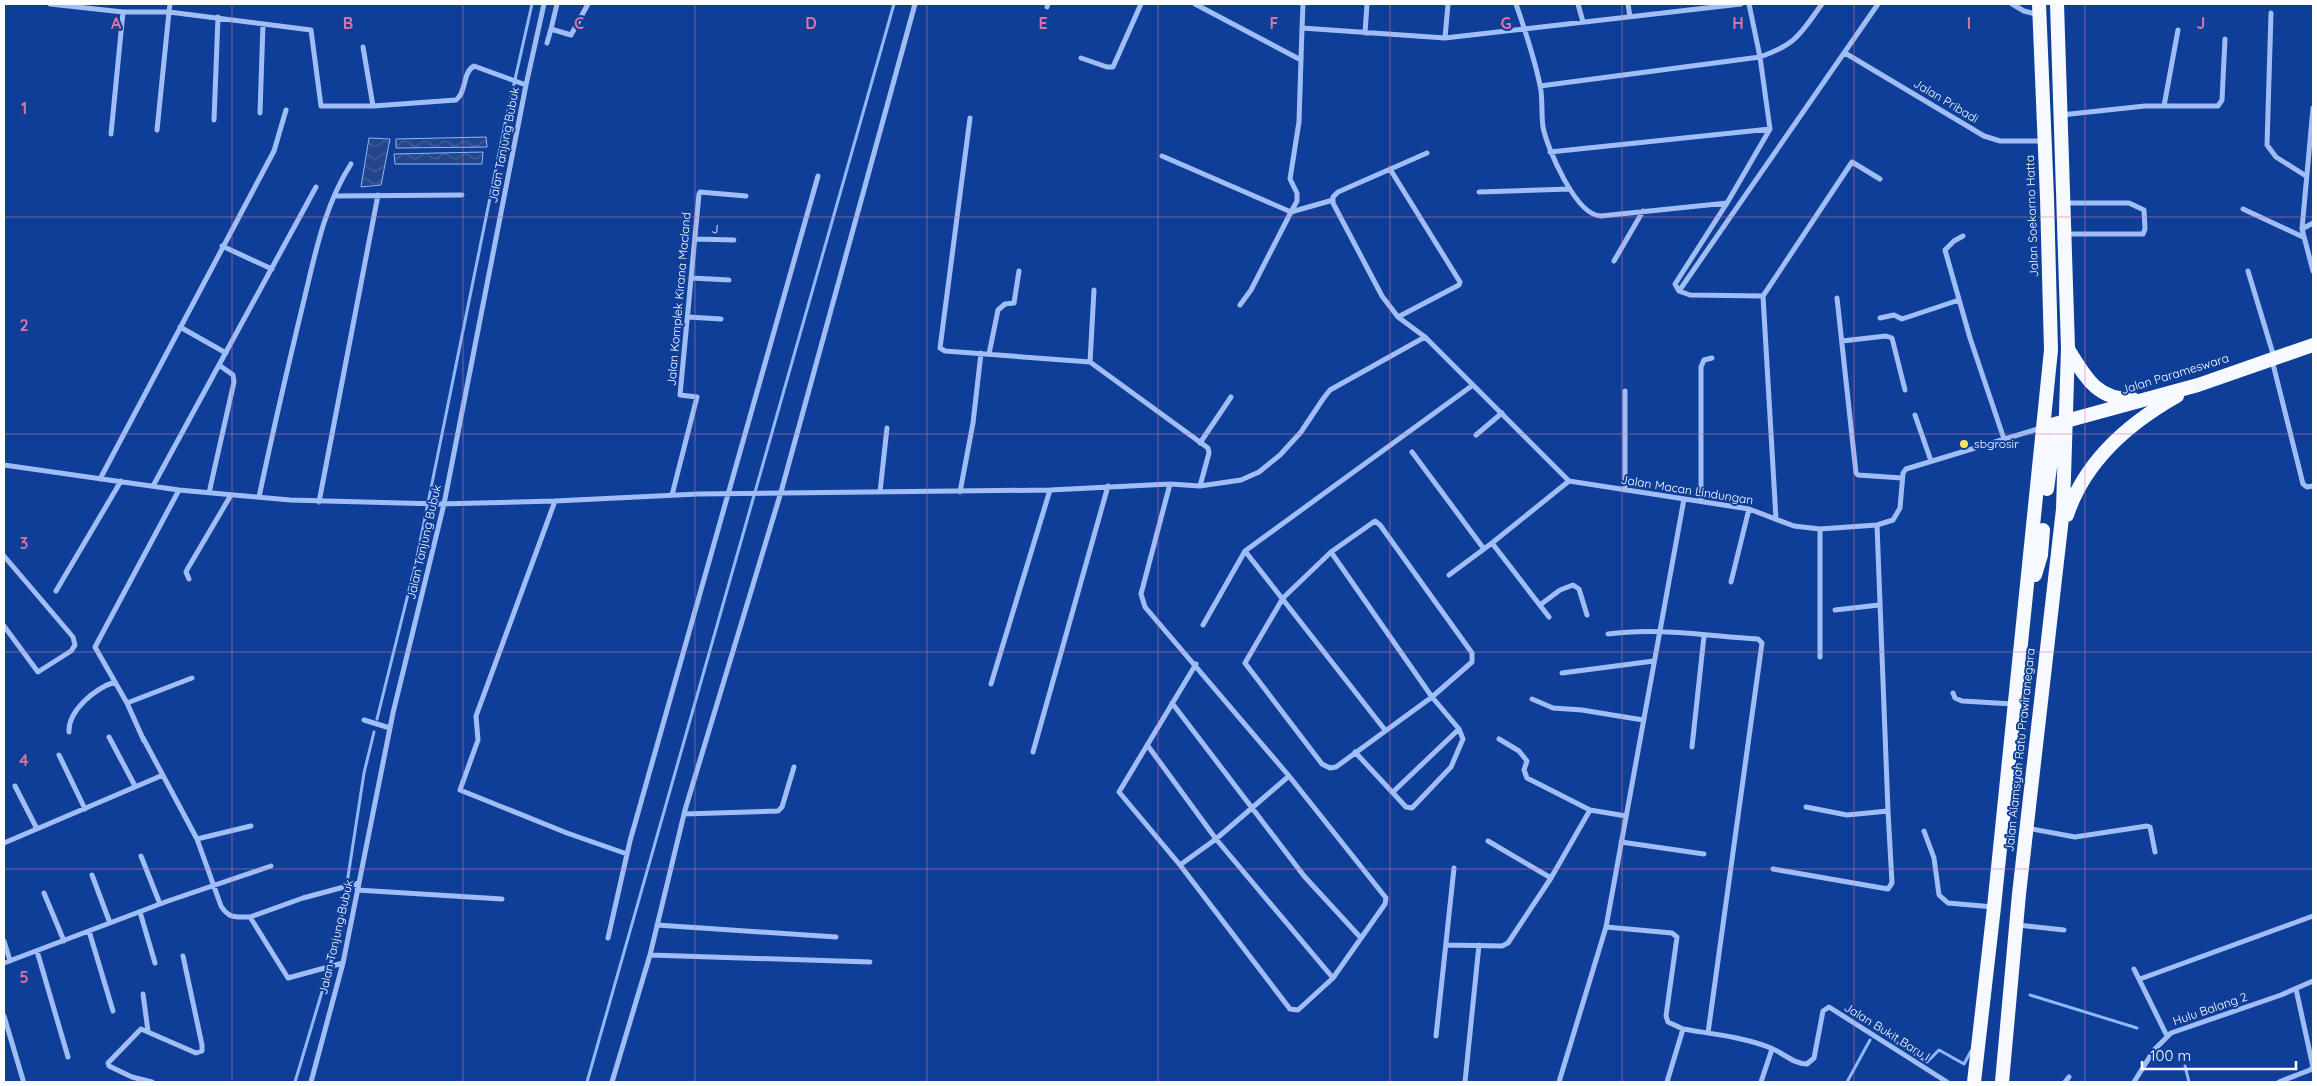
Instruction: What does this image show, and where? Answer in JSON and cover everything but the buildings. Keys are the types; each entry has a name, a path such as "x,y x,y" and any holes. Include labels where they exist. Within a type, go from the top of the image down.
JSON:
{"highway":[{"path":"2027,589 2038,569 2041,555 2052,448 2056,434 2067,422 2068,348 2057,4"},
{"name":"Jalan Soekarno Hatta","path":"2039,9 2051,350 2044,427"},
{"name":"Jalan Parameswara","path":"2044,427 2198,385 2313,345"},
{"path":"2068,348 2085,376 2101,391 2111,397 2122,399 2152,398"},
{"path":"2060,536 2072,498 2089,468 2123,433 2162,404 2198,385"},
{"name":"Jalan Alamsyah Ratu Prawiranegara","path":"2002,1082 2027,828 2060,536 2067,422"},
{"name":"Jalan Alamsyah Ratu Prawiranegara","path":"1974,1082 2044,427"}],"street":[{"path":"50,4 123,12 169,12 311,30 321,106 373,106 456,100 461,95 469,70 474,66 526,84"},
{"path":"157,130 170,4"},
{"name":"Jalan Tanjung Bubuk","path":"311,1082 341,963 390,728 442,504 526,84 544,4"},
{"path":"537,34 548,40 557,4"},
{"path":"551,30 571,35 588,4"},
{"path":"612,1082 650,954 684,814 781,492 915,4"},
{"path":"1081,58 1107,68 1115,64 1141,4"},
{"path":"1195,4 1301,60"},
{"path":"1240,305 1251,290 1297,201 1297,193 1290,179 1299,122 1303,4"},
{"path":"1365,33 1367,4"},
{"path":"1445,38 1448,4"},
{"path":"1516,4 1540,86 1544,128 1550,152 1570,189 1586,210 1598,216 1727,203"},
{"path":"1578,4 1583,22"},
{"path":"1628,4 1630,16"},
{"path":"1302,28 1445,38 1630,16 1686,7 1741,4"},
{"path":"1749,4 1760,57 1770,129 1727,203 1675,286 1680,291 1690,295 1763,296"},
{"path":"1540,86 1760,57 1787,46 1799,35 1822,4"},
{"path":"1680,291 1878,4"},
{"path":"2012,4 2024,11 2039,9"},
{"path":"111,134 123,12"},
{"path":"2270,13 2267,145 2276,157 2306,176"},
{"path":"214,120 218,17"},
{"path":"260,114 263,24"},
{"path":"2164,106 2178,30"},
{"path":"2060,115 2145,106 2215,107 2220,104 2225,39"},
{"path":"363,47 373,106"},
{"name":"Jalan Pribadi","path":"1845,53 1984,136 2000,141 2045,141"},
{"path":"2313,108 2302,229 2313,271"},
{"path":"100,479 274,151 286,110"},
{"path":"970,118 939,345 945,351 1090,362 1208,448 1209,453 1200,486"},
{"path":"1550,152 1770,129"},
{"path":"1162,156 1291,212 1333,200 1338,192 1427,153"},
{"path":"1776,519 1763,296 1852,162 1880,178"},
{"path":"259,497 318,243 334,196 351,164"},
{"path":"1390,169 1460,282 1459,285 1398,317"},
{"path":"608,938 627,854 818,176"},
{"path":"153,486 316,187"},
{"path":"1479,192 1570,189"},
{"name":"Jalan Komplek Kirana Macland","path":"672,495 697,397 680,395 696,239 698,197 700,192 746,196"},
{"path":"334,196 462,195"},
{"path":"319,502 378,196"},
{"path":"1333,200 1382,296 1398,317 1426,337 1569,481 1492,543 1448,575"},
{"path":"2063,203 2129,203 2144,210 2145,229 2143,234 2064,234"},
{"path":"2244,209 2303,236"},
{"path":"1614,261 1643,211"},
{"path":"2302,229 2313,223"},
{"path":"1963,236 1954,241 1945,250 1959,300 2004,439"},
{"name":"J","path":"696,239 734,240"},
{"path":"222,246 272,269"},
{"path":"989,354 998,310 1005,304 1014,303 1018,270"},
{"path":"2248,271 2273,358 2302,484 2307,487 2313,486"},
{"path":"692,278 729,280"},
{"path":"1090,362 1094,290"},
{"path":"1837,298 1856,473 1858,475 1902,478 1906,469 2044,427"},
{"path":"1880,318 1894,315 1900,319 1959,300"},
{"path":"688,317 720,319"},
{"path":"180,327 226,353"},
{"path":"1842,342 1886,336 1892,338 1904,390"},
{"path":"4,465 179,490 319,502 442,504 781,492 960,492 1170,484 1200,486 1241,480 1259,472 1280,455 1302,432 1330,390 1426,337"},
{"path":"960,492 972,423 981,353"},
{"path":"1701,501 1701,367 1704,360 1712,358"},
{"path":"210,493 234,382 233,375 219,365"},
{"path":"1203,625 1245,551 1473,385"},
{"path":"1625,391 1625,490"},
{"path":"1200,443 1231,397"},
{"path":"1476,435 1502,412"},
{"path":"1915,415 1931,461"},
{"path":"880,492 887,428"},
{"path":"1412,452 1484,549"},
{"name":"Jalan Macan Lindungan","path":"1569,481 1749,509 1794,526 1820,529 1877,525 1892,520 1898,513 1902,478"},
{"path":"56,590 121,481"},
{"path":"1170,484 1141,597 1145,607 1196,664 1386,896 1384,904 1332,978 1298,1010 1290,1009 1180,865 1120,792 1196,664"},
{"path":"1033,752 1108,486"},
{"path":"179,490 95,647 127,703 144,741 197,839 226,914 234,918 250,916 359,883"},
{"path":"991,684 1050,490"},
{"path":"189,579 186,572 188,568 231,495"},
{"path":"1559,1082 1606,926 1684,499"},
{"path":"555,501 476,716 479,737 460,790 566,833 627,854"},
{"path":"1731,582 1749,509"},
{"path":"1373,522 1377,522 1472,653 1470,665 1432,697 1336,767 1330,768 1322,764 1245,666 1246,660 1283,598 1331,552 1373,522"},
{"path":"1773,869 1888,889 1892,883 1877,525"},
{"path":"1820,529 1820,657"},
{"path":"1492,543 1549,617"},
{"path":"1245,551 1385,730"},
{"path":"1331,552 1432,697 1459,729 1463,740 1451,768 1413,808 1406,807 1355,752"},
{"path":"4,556 73,637 75,646 71,651 38,672 4,626"},
{"path":"1540,605 1560,590 1573,585 1579,589 1587,615"},
{"path":"1835,610 1879,606"},
{"path":"1608,634 1634,630 1660,631 1758,639 1763,645 1708,1033"},
{"path":"1692,747 1704,636"},
{"path":"1562,673 1654,661"},
{"path":"127,703 192,678"},
{"path":"69,732 71,717 94,691 115,682"},
{"path":"1953,693 1955,698 1962,701 2015,704"},
{"path":"1532,699 1553,708 1582,710 1643,720"},
{"path":"1172,702 1304,876 1361,938"},
{"path":"364,720 390,728"},
{"path":"1393,792 1459,729"},
{"path":"109,737 135,786"},
{"path":"1499,740 1524,756 1528,761 1524,770 1527,778 1590,810 1626,816"},
{"path":"1148,746 1216,839 1332,978"},
{"path":"59,756 85,809"},
{"path":"684,814 778,811 782,807 794,767"},
{"path":"4,844 163,775"},
{"path":"1180,865 1253,809 1289,776"},
{"path":"15,786 37,829"},
{"path":"1806,807 1847,814 1888,811"},
{"path":"1446,945 1504,946 1510,942 1551,878 1590,810"},
{"path":"197,839 251,826"},
{"path":"2027,828 2075,838 2147,826 2150,827 2155,852"},
{"path":"1924,831 1931,846 1939,895 1942,900 1948,903 1994,907"},
{"path":"1488,841 1551,878"},
{"path":"1621,842 1704,854"},
{"path":"141,856 160,904"},
{"path":"4,964 160,904 271,866"},
{"path":"1436,1036 1454,868"},
{"path":"92,875 110,923"},
{"path":"357,890 502,899"},
{"path":"44,893 64,941"},
{"path":"140,912 156,963"},
{"path":"250,916 286,978 291,978 323,966 341,963"},
{"path":"2140,979 2313,916"},
{"path":"657,924 836,938"},
{"path":"2018,924 2064,930"},
{"path":"1606,926 1672,933 1677,937 1666,1016 1668,1022 1683,1029 1667,1082"},
{"path":"89,931 113,1011"},
{"path":"4,941 10,961"},
{"path":"1466,1082 1479,945"},
{"path":"37,951 68,1058"},
{"path":"650,954 870,962"},
{"path":"152,1082 132,1077 109,1066 108,1063 139,1030 148,1031 196,1053 203,1049 183,956"},
{"path":"2134,969 2165,1038"},
{"name":"Hulu Balang 2","path":"2134,1082 2154,1050 2165,1038 2175,1031 2296,989 2313,981"},
{"path":"2279,1082 2310,1070 2312,1067 2312,1059 2296,989"},
{"path":"143,994 148,1031"},
{"name":"Jalan Bukit Baru I","path":"1683,1029 1708,1033 1772,1049 1800,1064 1809,1064 1814,1058 1823,1011 1829,1007 1947,1082"},
{"path":"4,1016 22,1080"},
{"path":"1761,1082 1772,1049"},
{"path":"128,1082 132,1077"}],"water":[{"path":"486,137 487,147 396,148 396,139"},
{"path":"369,138 390,139 381,185 361,187"},
{"path":"483,152 482,164 395,164 394,154"}],"waterway":[{"path":"377,719 416,562 505,124 532,4"},
{"path":"587,1082 894,4"},
{"path":"295,1082 339,935 364,773 374,732"},
{"path":"2030,995 2137,1028"},
{"path":"1876,1029 1927,1062 1939,1050 1964,1064 1971,1051"},
{"path":"1847,1082 1870,1040"},
{"path":"2185,1066 2189,1082"}],"place":[{"name":"sbgrosir","path":"1964,444"}]}
